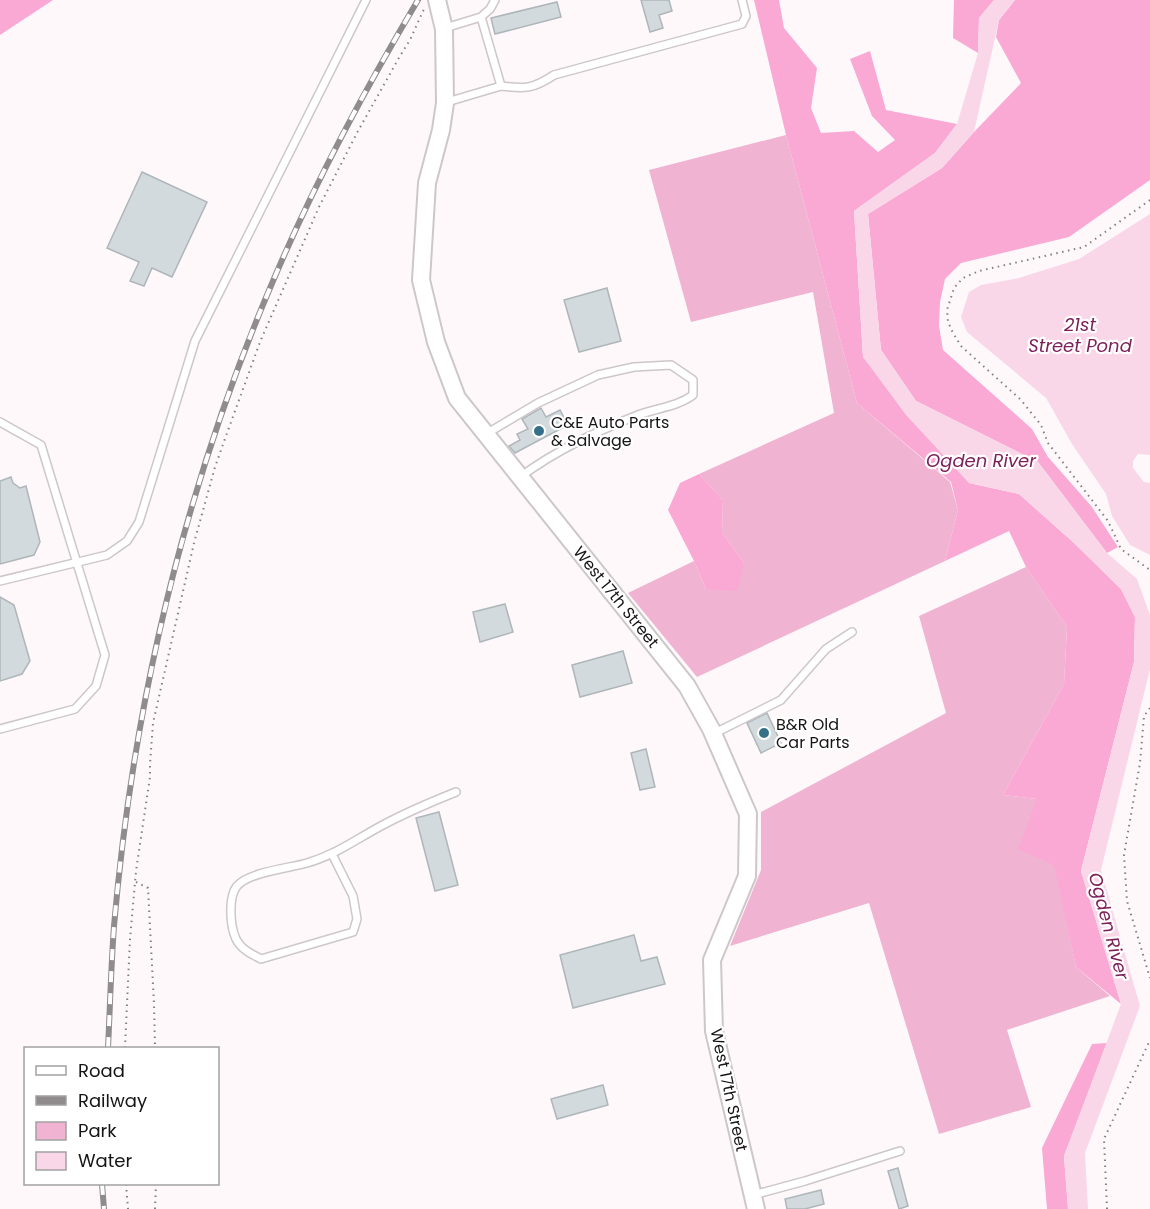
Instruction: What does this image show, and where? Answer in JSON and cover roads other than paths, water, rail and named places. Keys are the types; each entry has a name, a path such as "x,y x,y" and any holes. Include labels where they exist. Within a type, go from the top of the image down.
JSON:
{"street":[{"name":"West 17th Street","path":"434,2 444,28 444,103 441,130 427,183 421,280 436,342 457,398 687,686 713,734 748,814 747,876 712,960 714,1031 755,1202"}],"lane":[{"path":"0,581 107,555 127,541 139,522 195,340 366,0"},
{"path":"444,28 481,17 490,9 495,0"},
{"path":"444,103 501,86 522,89 542,83 554,75 742,24 746,16 742,0"},
{"path":"481,17 501,86"},
{"path":"485,434 538,403 598,375 634,367 672,365 693,380 693,395 685,401 645,412 607,427 563,448 520,477"},
{"path":"0,422 41,445 105,654 96,686 75,709 0,729"},
{"path":"713,734 781,700 826,649 852,632"},
{"path":"332,854 353,896 357,919 353,932 261,959 247,952 237,940 231,923 231,902 237,885 253,876 306,864 332,854 414,809 456,792"},
{"path":"755,1202 805,1181 900,1151"}],"water":[{"name":"Ogden River","path":"994,0 1015,0 999,20 974,132 942,168 868,214 881,350 916,401 1038,462 1107,553 1137,579 1150,615 1150,669 1101,870 1140,1006 1085,1153 1088,1209 1068,1209 1064,1156 1121,1004 1081,871 1134,662 1135,617 1121,589 1019,494 969,483 906,415 863,357 854,211 935,153 957,124 978,53 979,18"},
{"name":"21st Street Pond","path":"1150,214 1150,455 1138,454 1133,461 1133,468 1144,482 1150,483 1150,555 1130,545 1112,516 1106,494 1072,444 1046,398 967,332 961,317 969,292 981,285 1019,278 1079,259"}],"railway":[{"path":"108,1047 114,926 134,761 149,679 189,517 214,437 273,281 305,209 341,138 418,0"},
{"path":"102,1185 104,1209"}],"place":[{"name":"C&E Auto Parts & Salvage","path":"539,431"},
{"name":"B&R Old Car Parts","path":"764,733"}]}
